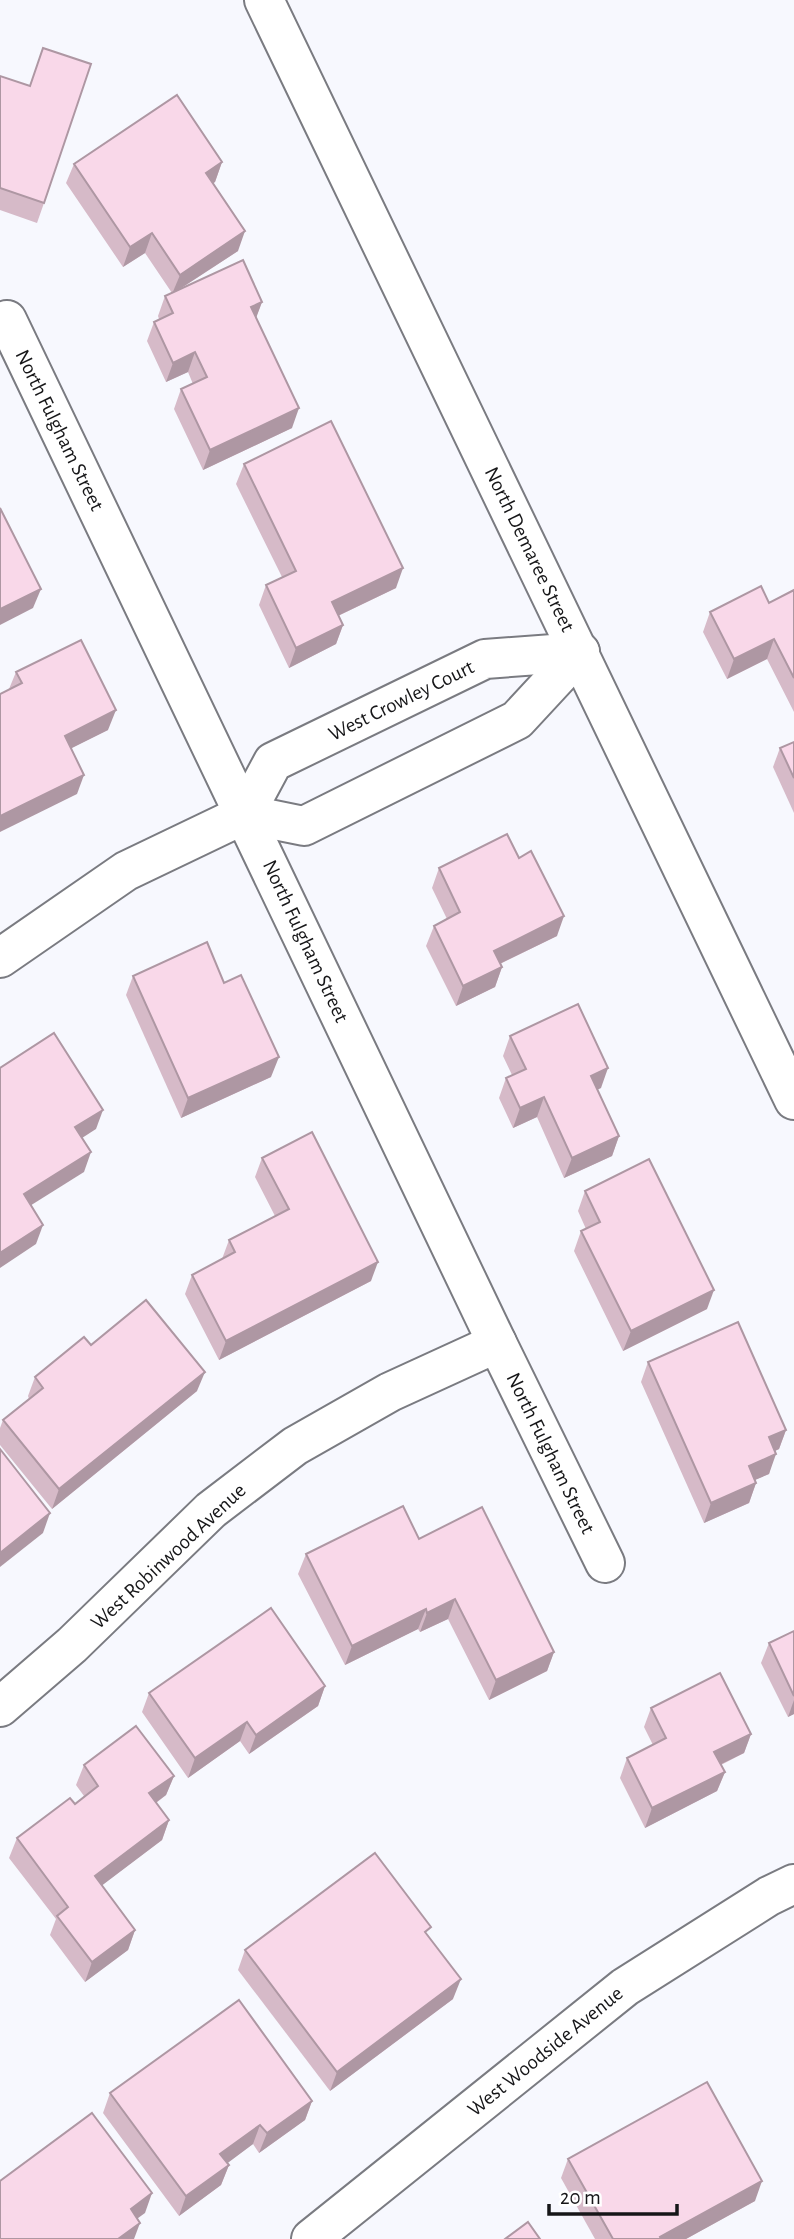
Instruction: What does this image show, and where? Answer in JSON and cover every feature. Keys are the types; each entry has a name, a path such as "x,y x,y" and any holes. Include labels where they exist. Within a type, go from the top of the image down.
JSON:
{"street":[{"name":"North Demaree Street","path":"264,0 794,1100"},
{"name":"North Fulgham Street","path":"3,322 245,814 605,1563"},
{"name":"West Crowley Court","path":"245,814 273,762 485,659 580,652"},
{"path":"0,958 126,872 245,814 304,826 517,720 580,652"},
{"name":"West Robinwood Avenue","path":"0,1707 72,1645 211,1510 295,1446 390,1392 497,1343"},
{"name":"West Woodside Avenue","path":"311,2239 625,1987 769,1896 794,1884"}],"building":[{"path":"43,48 91,64 44,203 0,188 0,76 30,86"},
{"path":"177,95 222,162 206,173 245,231 180,275 152,233 130,247 74,164"},
{"path":"243,260 262,302 251,307 299,408 210,450 181,389 207,377 195,352 173,363 154,322 173,313 165,296"},
{"path":"331,421 403,568 332,602 343,625 296,648 266,585 296,571 244,464"},
{"path":"0,508 41,589 0,609"},
{"path":"761,586 769,603 794,590 794,678 774,639 734,659 710,612"},
{"path":"81,640 116,710 65,736 84,775 0,816 0,694 22,683 16,672"},
{"path":"794,742 794,778 780,748"},
{"path":"507,834 519,858 531,851 564,916 494,951 502,967 463,986 434,926 460,912 439,868"},
{"path":"207,942 224,983 241,975 279,1057 188,1098 133,976"},
{"path":"578,1004 608,1068 591,1076 619,1136 572,1158 544,1097 520,1108 506,1078 526,1069 510,1036"},
{"path":"54,1033 103,1110 75,1127 91,1152 24,1194 43,1225 0,1253 0,1068"},
{"path":"312,1132 378,1262 226,1341 192,1275 235,1252 229,1240 289,1209 262,1158"},
{"path":"649,1159 714,1290 631,1331 581,1231 600,1222 585,1191"},
{"path":"146,1300 205,1372 59,1489 3,1420 43,1388 35,1377 84,1337 91,1345"},
{"path":"738,1322 786,1430 769,1437 776,1454 749,1466 756,1483 711,1503 648,1362"},
{"path":"0,1449 50,1513 0,1553"},
{"path":"403,1506 419,1539 482,1507 554,1652 496,1680 455,1599 427,1613 426,1609 352,1646 306,1554"},
{"path":"271,1608 325,1686 256,1735 247,1722 195,1758 149,1693"},
{"path":"794,1631 794,1696 769,1643"},
{"path":"720,1673 751,1734 714,1752 725,1772 652,1808 627,1758 666,1738 651,1708"},
{"path":"136,1726 174,1776 149,1793 169,1820 95,1876 135,1930 92,1962 57,1916 68,1907 17,1838 70,1798 75,1804 98,1786 84,1765"},
{"path":"375,1853 431,1927 425,1932 461,1979 337,2072 245,1950"},
{"path":"239,2000 312,2101 267,2133 260,2125 220,2154 229,2165 186,2196 110,2093"},
{"path":"707,2082 762,2181 660,2237 661,2239 613,2239 568,2159"},
{"path":"92,2113 152,2193 131,2209 140,2223 118,2239 0,2239 0,2181"},
{"path":"528,2222 540,2239 505,2239"}]}
